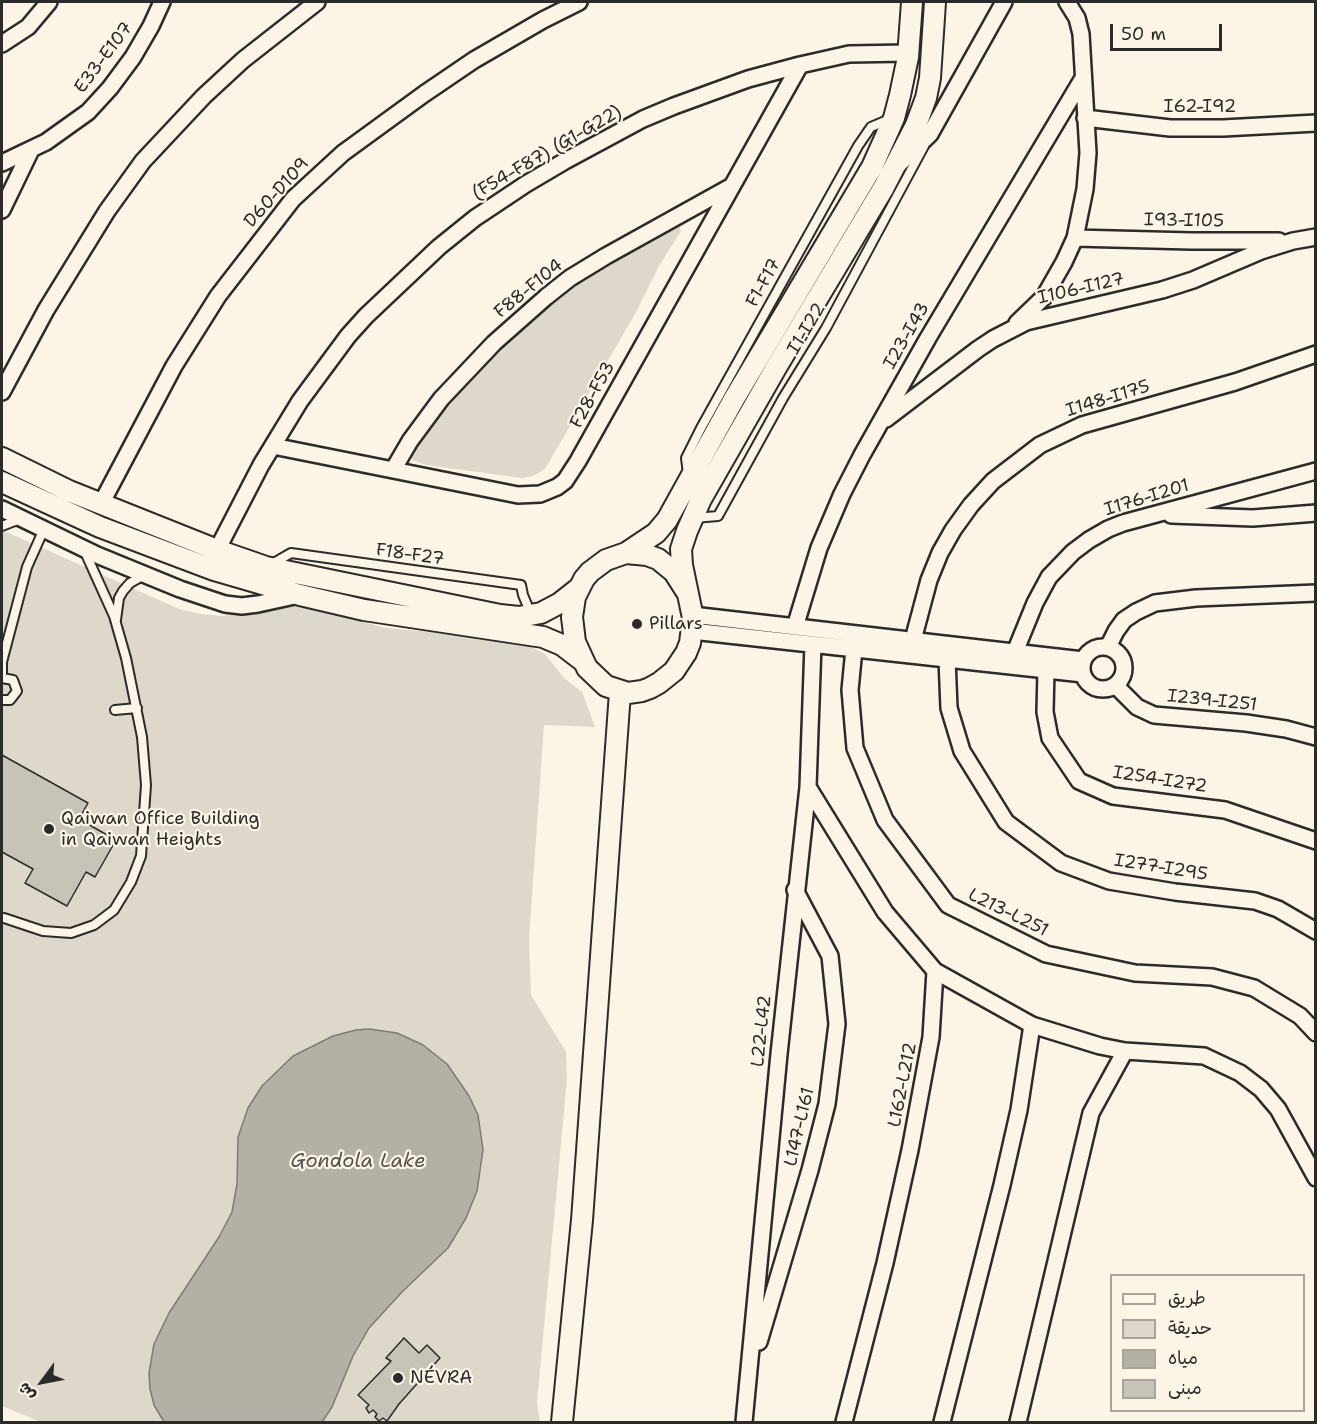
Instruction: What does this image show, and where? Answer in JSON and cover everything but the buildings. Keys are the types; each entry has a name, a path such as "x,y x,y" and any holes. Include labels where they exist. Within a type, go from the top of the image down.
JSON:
{"street":[{"path":"2,44 28,27 49,2"},
{"name":"E33-E107","path":"2,163 31,150 88,112 110,88 146,36 162,2"},
{"path":"2,392 46,310 107,211 143,161 204,96 243,60 318,2"},
{"name":"D60-D109","path":"101,504 174,366 218,296 293,199 343,153 424,94 474,60 579,2"},
{"path":"583,662 573,631 573,605 579,588 584,579 598,565 626,553 662,527 734,399 861,186 894,118 908,52 912,2"},
{"path":"2,482 162,552 300,595 415,619 543,637 562,645 583,662 597,680 606,687 620,692 642,691 666,678 686,653 692,623 681,559 684,541 693,518 738,434 912,134 926,98 930,78 935,2"},
{"path":"893,170 930,134 1004,2"},
{"path":"1008,331 1044,297 1064,262 1075,238 1085,189 1088,153 1079,25 1074,10 1067,2"},
{"name":"(F54-F87) (G1-G22)","path":"217,549 261,465 300,401 348,336 366,316 440,247 475,218 545,172 643,119 748,80 800,65 849,54 908,52"},
{"name":"F28-F53","path":"273,446 518,495 548,492 565,481 800,65"},
{"name":"I23-I43","path":"795,627 810,572 842,494 934,328 1083,78"},
{"name":"I62-I92","path":"1085,118 1170,128 1223,128 1316,123"},
{"path":"2,210 31,150"},
{"name":"F88-F104","path":"393,470 410,441 441,399 494,343 546,297 570,278 615,250 732,186"},
{"name":"I106-I127","path":"879,424 959,362 1026,322 1162,290 1193,280 1261,251 1316,237"},
{"name":"I93-I105","path":"1075,238 1231,242 1293,241"},
{"name":"I148-I175","path":"913,640 929,580 952,530 993,481 1040,445 1082,425 1235,382 1316,354"},
{"path":"2,458 69,491 266,567 500,615 531,615 560,603 579,588"},
{"name":"I176-I201","path":"1015,652 1041,589 1057,568 1089,540 1108,529 1156,514 1316,471"},
{"path":"2,509 82,548 225,604 242,606 300,595"},
{"path":"1156,514 1253,518 1316,513"},
{"path":"626,553 647,555 658,559 674,572 688,594"},
{"path":"1108,647 1124,620 1155,603 1196,598 1316,592"},
{"path":"692,623 795,627 913,640 1015,652 1083,667"},
{"path":"692,623 854,649 1046,670 1083,667"},
{"name":"L22-L42","path":"744,1422 795,890 808,787 813,644"},
{"path":"1108,647 1116,651 1123,662 1123,675 1115,685 1098,688 1087,682 1083,667 1088,653 1095,648 1108,647"},
{"name":"L213-L251","path":"854,649 849,690 855,748 885,820 948,905 1046,954 1135,973 1212,977 1254,988 1300,1016 1316,1033"},
{"name":"I277-I295","path":"947,659 949,708 962,751 1006,822 1061,863 1109,881 1175,892 1255,901 1278,909 1316,931"},
{"name":"I254-I272","path":"1046,670 1046,712 1050,738 1079,781 1113,796 1225,810 1316,840"},
{"name":"I239-I251","path":"1115,685 1137,708 1155,715 1246,723 1286,729 1316,737"},
{"path":"562,1422 582,1220 620,692"},
{"path":"808,787 885,912 934,971 1032,1025 1100,1046 1125,1051 1204,1056 1240,1073 1261,1089 1278,1109 1316,1178"},
{"name":"L147-L161","path":"749,1374 807,1182 827,1104 837,1024 830,956 795,890"},
{"name":"L162-L212","path":"844,1422 885,1263 910,1150 931,1037 934,971"},
{"path":"942,1422 1002,1185 1019,1110 1032,1025"},
{"path":"1018,1422 1091,1113 1125,1051"}],"lane":[{"name":"I1-I22","path":"693,518 718,516 783,398 826,328 930,134"},
{"path":"2,526 21,519"},
{"path":"2,700 10,700 17,691 13,680 2,678 2,662 27,567 44,529"},
{"path":"4,918 43,931 71,933 94,925 114,910 131,882 141,856 146,785 137,708 115,621 82,548"},
{"name":"F18-F27","path":"266,567 291,553 521,585 531,615"},
{"path":"115,621 119,598 123,591 130,583 145,574"},
{"path":"115,710 137,708"}],"green space":[{"path":"673,222 679,225 681,231 545,469 533,476 522,478 426,465 412,460 411,453 422,435 456,393 511,336 557,295"},
{"path":"2,530 179,609 201,614 222,616 293,605 317,609 385,628 476,636 525,644 545,654 564,678 582,692 595,727 544,725 529,938 531,995 566,1052 567,1079 537,1402 540,1422 41,1422 2,1406"}],"water":[{"name":"Gondola Lake","path":"369,1029 397,1033 423,1045 447,1064 469,1096 478,1115 483,1150 477,1191 466,1218 448,1248 402,1292 369,1328 353,1356 332,1407 322,1422 164,1422 154,1405 150,1389 149,1373 154,1344 169,1313 219,1237 232,1212 237,1184 238,1137 248,1108 262,1086 293,1056 333,1036"}],"place":[{"name":"Pillars","path":"637,624"},
{"name":"Qaiwan Office Building in Qaiwan Heights","path":"49,829"},
{"name":"NÉVRA","path":"398,1378"}]}
